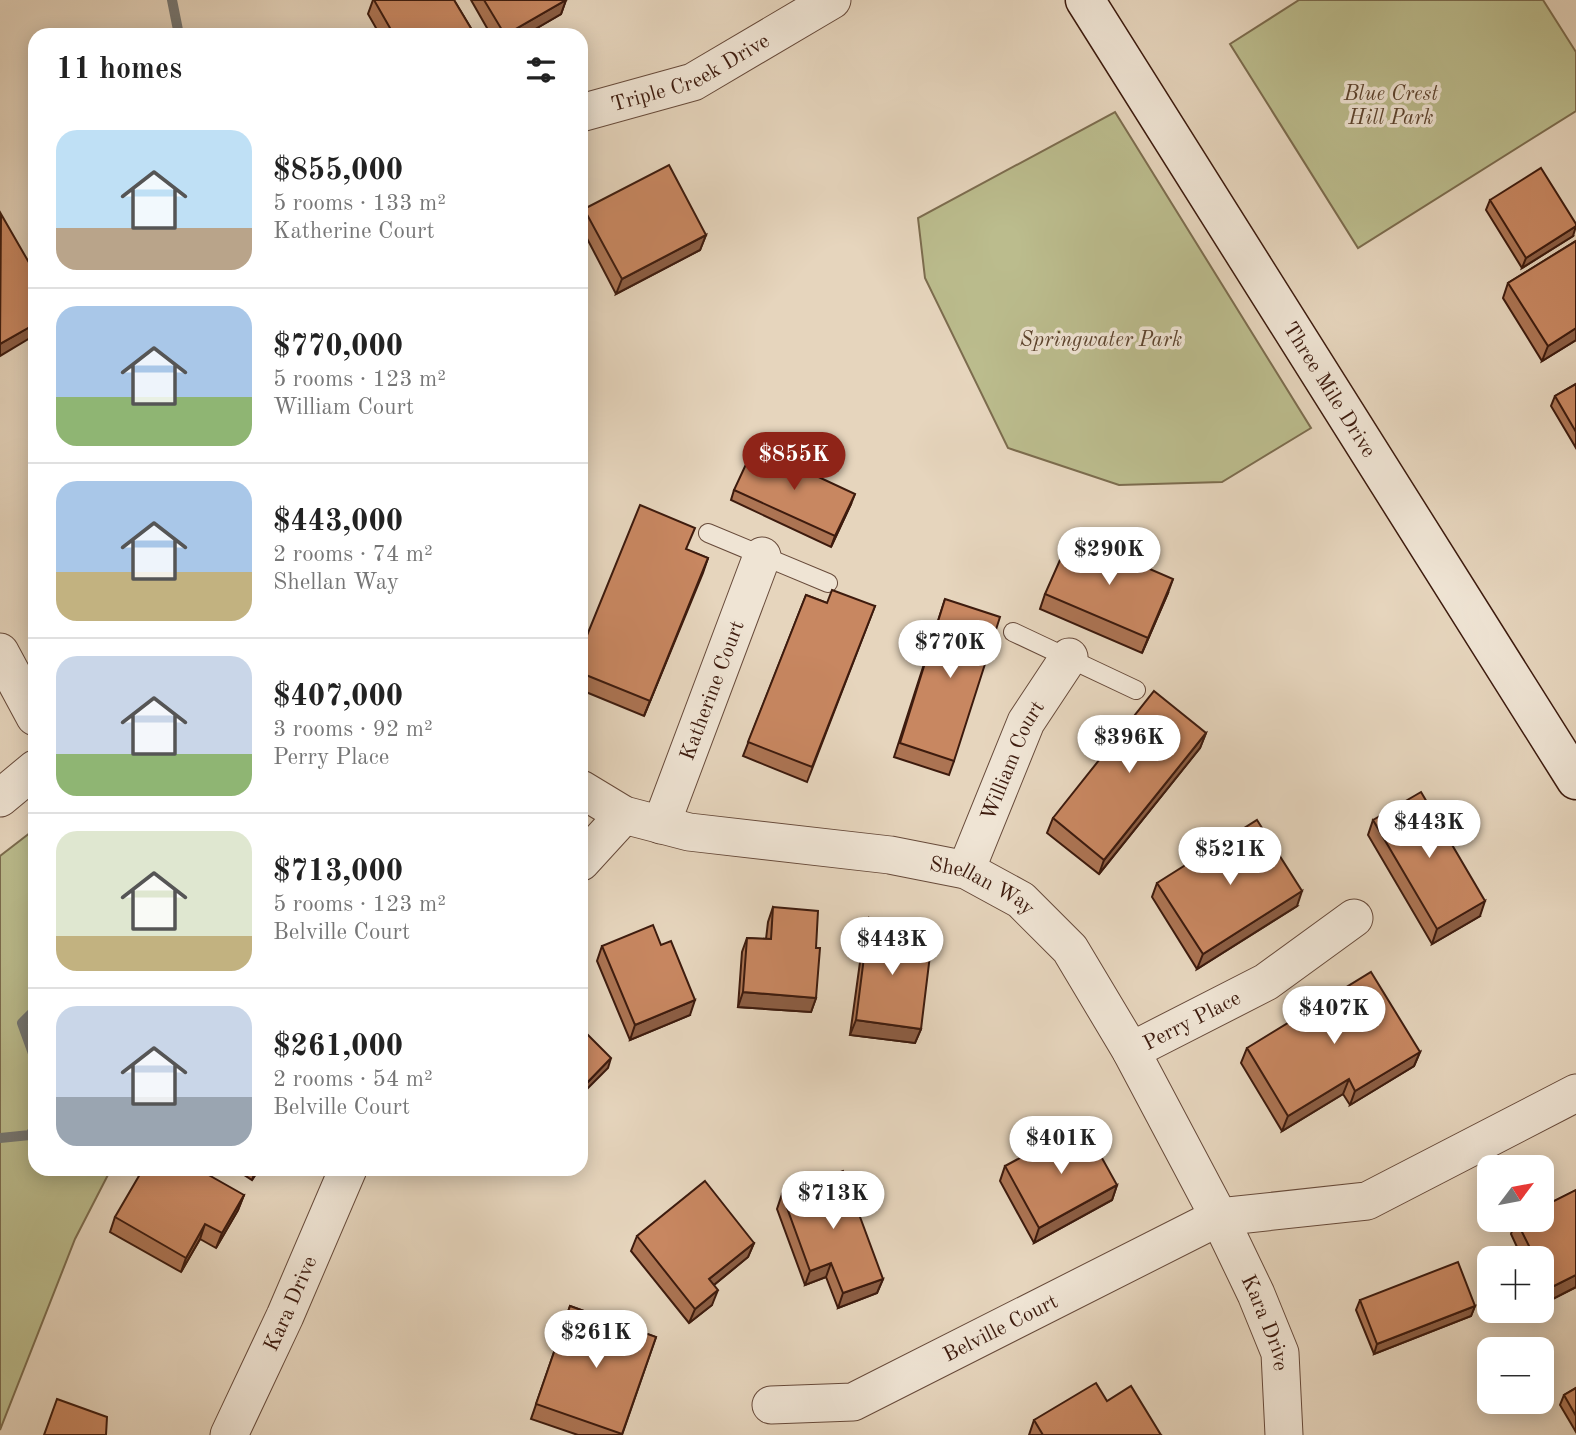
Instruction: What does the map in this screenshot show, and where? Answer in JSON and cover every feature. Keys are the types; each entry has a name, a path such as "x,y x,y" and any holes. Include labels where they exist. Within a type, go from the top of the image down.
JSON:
{"main road":[{"name":"Three Mile Drive","path":"1085,0 1576,780"}],"street":[{"name":"Triple Creek Drive","path":"588,111 693,82 832,0"},
{"name":"Katherine Court","path":"661,825 762,556"},
{"path":"0,652 28,704"},
{"name":"William Court","path":"966,870 1026,722 1069,657"},
{"path":"0,798 28,775"},
{"name":"Shellan Way","path":"588,793 624,815 689,832 890,855 966,870 1021,900 1070,949 1131,1051 1219,1217"},
{"path":"588,854 624,815"},
{"name":"Perry Place","path":"1131,1051 1266,982 1354,918"},
{"path":"1219,1217 1367,1201 1576,1093"},
{"name":"Kara Drive","path":"229,1435 285,1316 345,1176"},
{"name":"Belville Court","path":"771,1405 853,1402 1219,1217"},
{"name":"Kara Drive","path":"1219,1217 1256,1294 1280,1353 1284,1435"}],"lane":[{"path":"708,533 828,583"},
{"path":"1013,632 1136,690"}],"green space":[{"name":"Blue Crest Hill Park","path":"1299,0 1543,0 1576,52 1576,111 1358,248 1230,44"},
{"name":"Springwater Park","path":"1115,112 1311,428 1222,482 1119,485 1008,448 925,278 918,218"},
{"path":"28,834 28,1176 107,1176 75,1239 0,1430 0,856"}],"building":[{"path":"374,0 454,0 471,28 390,28"},
{"path":"484,0 566,0 517,28 501,28"},
{"path":"669,165 706,235 622,279 588,216 588,207"},
{"path":"1541,168 1576,226 1526,258 1490,200"},
{"path":"1,214 28,261 28,328 0,344"},
{"path":"1576,241 1576,328 1548,346 1508,283"},
{"path":"1576,384 1576,432 1555,396"},
{"path":"754,447 855,494 835,536 734,490"},
{"path":"640,505 695,528 686,549 708,558 650,701 588,676 588,633"},
{"path":"1071,535 1173,579 1148,638 1045,594"},
{"path":"832,590 875,606 812,767 748,742 806,595 827,603"},
{"path":"945,599 1000,617 954,761 900,743"},
{"path":"1154,691 1206,733 1104,860 1053,818"},
{"path":"1421,792 1485,901 1437,929 1373,820"},
{"path":"1257,820 1302,891 1203,954 1157,883"},
{"path":"773,907 818,911 816,948 820,948 816,998 743,992 747,938 771,939"},
{"path":"869,918 910,924 907,952 930,955 921,1029 856,1020"},
{"path":"653,925 661,945 671,941 695,1000 635,1025 602,946"},
{"path":"1371,972 1420,1052 1355,1091 1349,1079 1288,1116 1247,1048"},
{"path":"588,1035 611,1058 588,1082"},
{"path":"1083,1124 1117,1185 1039,1228 1005,1166"},
{"path":"843,1171 883,1279 843,1293 831,1263 810,1271 782,1194"},
{"path":"139,1176 210,1176 244,1195 222,1233 205,1224 186,1258 115,1217"},
{"path":"705,1181 754,1243 709,1279 718,1290 695,1309 637,1236"},
{"path":"1576,1190 1576,1275 1554,1286 1554,1246 1529,1246 1522,1232 1554,1232 1554,1201"},
{"path":"1458,1262 1475,1306 1377,1344 1360,1300"},
{"path":"570,1306 656,1337 622,1434 536,1404"},
{"path":"1096,1383 1107,1401 1131,1386 1161,1435 1043,1435 1034,1420"},
{"path":"1576,1388 1576,1416 1564,1395"},
{"path":"57,1399 107,1417 106,1435 44,1435"}],"waterway":[{"path":"172,0 178,28"},
{"path":"28,1017 22,1023 28,1040"},
{"path":"0,1138 28,1135"}]}
